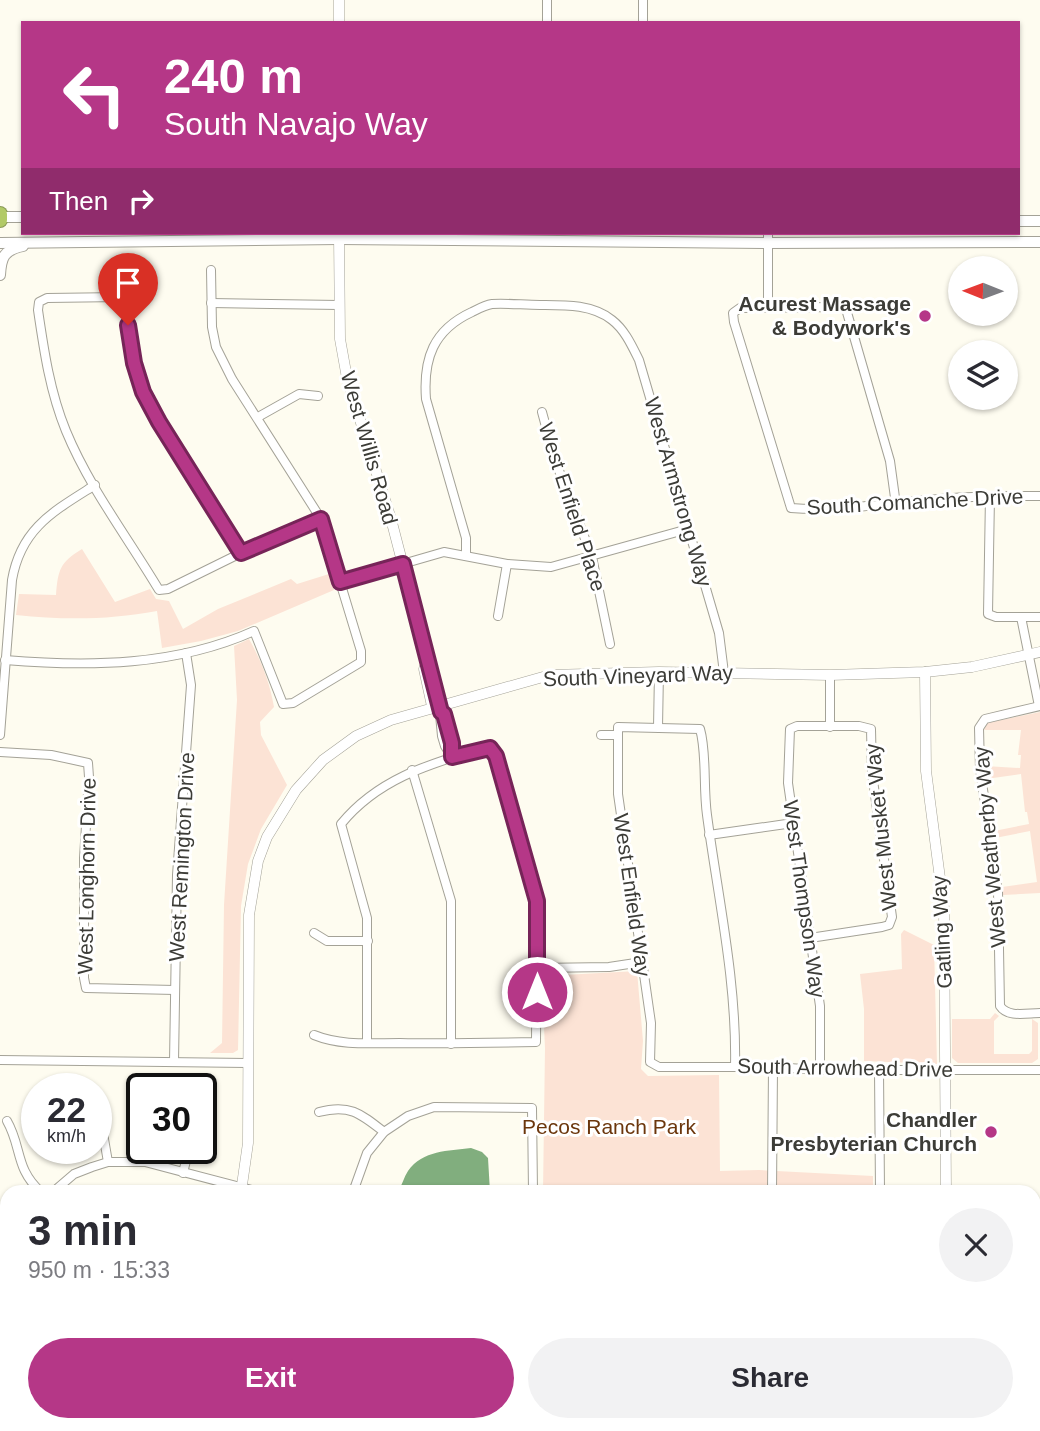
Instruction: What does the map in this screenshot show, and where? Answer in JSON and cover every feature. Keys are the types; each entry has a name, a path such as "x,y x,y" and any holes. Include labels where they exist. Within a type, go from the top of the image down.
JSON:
{"main road":[{"path":"0,217 21,217"},
{"path":"1020,221 1040,221"},
{"path":"0,243 139,236 768,238 1040,242"},
{"path":"0,275 1,259 5,253 36,242"}],"street":[{"path":"339,0 339,21"},
{"path":"547,0 547,21"},
{"path":"643,0 643,21"},
{"name":"West Willis Road","path":"339,236 340,339 347,378 403,564 429,659 424,669 437,708 444,714 452,743 452,757"},
{"path":"768,238 768,308 846,309 890,461 896,505"},
{"path":"5,660 107,664 186,653 254,631 283,704 293,703 361,662 361,651 321,519 232,379 216,346 211,303 211,270"},
{"path":"241,553 143,392 134,363 126,308 121,297 47,298 39,302 38,310 51,385 66,431 95,485 159,590 168,589 241,553 321,519"},
{"path":"211,303 339,305"},
{"name":"West Armstrong Way","path":"442,331 456,319 489,304 575,305 612,320 627,336 639,360 719,633 724,673"},
{"name":"South Comanche Drive","path":"768,308 740,308 733,313 790,508 896,505 990,496 1040,496"},
{"path":"434,324 442,331 430,352 424,376 426,399 466,538 466,556"},
{"path":"258,417 299,394 318,396"},
{"name":"West Enfield Place","path":"542,412 555,460 592,557 610,643"},
{"path":"0,736 14,568 24,544 37,525 95,485"},
{"path":"990,496 988,614 996,617 1040,617"},
{"path":"340,582 444,552 507,564 551,567 688,529"},
{"path":"498,616 507,564"},
{"path":"1021,617 1039,706"},
{"name":"South Vineyard Way","path":"247,1063 249,915 258,861 267,838 291,797 323,760 356,736 391,720 550,675 659,672 830,675 925,673 972,667 1040,652"},
{"name":"West Remington Drive","path":"174,1062 177,875 191,685 186,653"},
{"path":"658,727 659,672"},
{"name":"Gatling Way","path":"925,673 926,771 944,909 946,1185"},
{"path":"830,675 831,727"},
{"name":"West Weatherby Way","path":"1039,706 985,719 981,723 980,769 998,892 1000,1006 1011,1013 1040,1013"},
{"name":"West Thompson Way","path":"820,1070 820,1006 788,783 790,729 797,726 831,727"},
{"name":"West Musket Way","path":"810,938 889,925 892,917 872,773 871,729 859,726 831,727"},
{"path":"601,736 618,731 658,727 700,729 703,739 703,788 736,1015 735,1067"},
{"name":"West Enfield Way","path":"618,731 618,794 651,1023 650,1062"},
{"path":"314,1035 332,1042 367,1043 451,1044 536,1042 537,901 496,756 490,748 412,770 377,790 341,824 367,918 367,1043"},
{"name":"West Longhorn Drive","path":"0,752 51,755 88,763 84,858 86,988 175,990"},
{"path":"412,770 451,901 451,1044"},
{"path":"709,835 793,823"},
{"path":"314,933 327,941 368,941"},
{"path":"537,968 609,967 642,962"},
{"path":"0,1060 247,1063 248,1143 243,1185"},
{"name":"South Arrowhead Drive","path":"650,1062 659,1067 1040,1070"},
{"path":"772,1185 773,1067"},
{"path":"879,1070 880,1185"},
{"path":"319,1112 338,1107 356,1113 384,1132"},
{"path":"356,1185 367,1153 384,1132 408,1115 434,1107 532,1108 533,1185"},
{"path":"7,1121 13,1131 19,1159 35,1185"},
{"path":"112,1162 145,1162 225,1185"},
{"path":"62,1185 75,1174 102,1164"},
{"path":"183,1173 186,1164"}],"green space":[{"path":"82,549 115,602 150,589 156,599 169,601 183,629 218,609 291,579 297,584 329,574 334,590 238,631 162,648 157,611 86,618 16,615 19,594 56,595 62,568 69,558"},
{"path":"249,639 265,672 274,707 260,722 261,735 287,785 261,829 248,864 241,906 238,1050 233,1053 210,1053 222,1043 224,905 237,700 234,646"},
{"path":"1040,712 1040,893 1003,895 1002,887 1037,882 1030,831 995,838 994,831 1029,824 1021,774 986,779 985,766 1020,768 1021,755 1018,755 1021,730 984,730 987,723"},
{"path":"904,930 934,945 937,1064 864,1061 864,1009 860,974 902,969 901,934"},
{"name":"Pecos Ranch Park","path":"637,971 643,1041 641,1069 648,1076 719,1075 720,1171 759,1170 873,1176 873,1185 543,1185 545,1048 542,983 545,976"},
{"path":"995,1013 999,1016 994,1021 994,1054 1029,1054 1032,1051 1032,1019 1038,1023 1038,1059 1032,1063 958,1063 952,1058 952,1019 990,1019"}],"shaded area":[{"path":"471,1148 482,1152 488,1158 490,1185 401,1185 414,1164 428,1155"}],"place":[{"name":"Acurest Massage & Bodywork's","path":"925,316"},
{"name":"Chandler Presbyterian Church","path":"991,1132"}],"route":[{"path":"128,325 134,363 143,392 241,553 321,519 340,582 403,564 441,712 444,714 452,743 452,757 490,748 496,756 537,901 537,992"}]}
